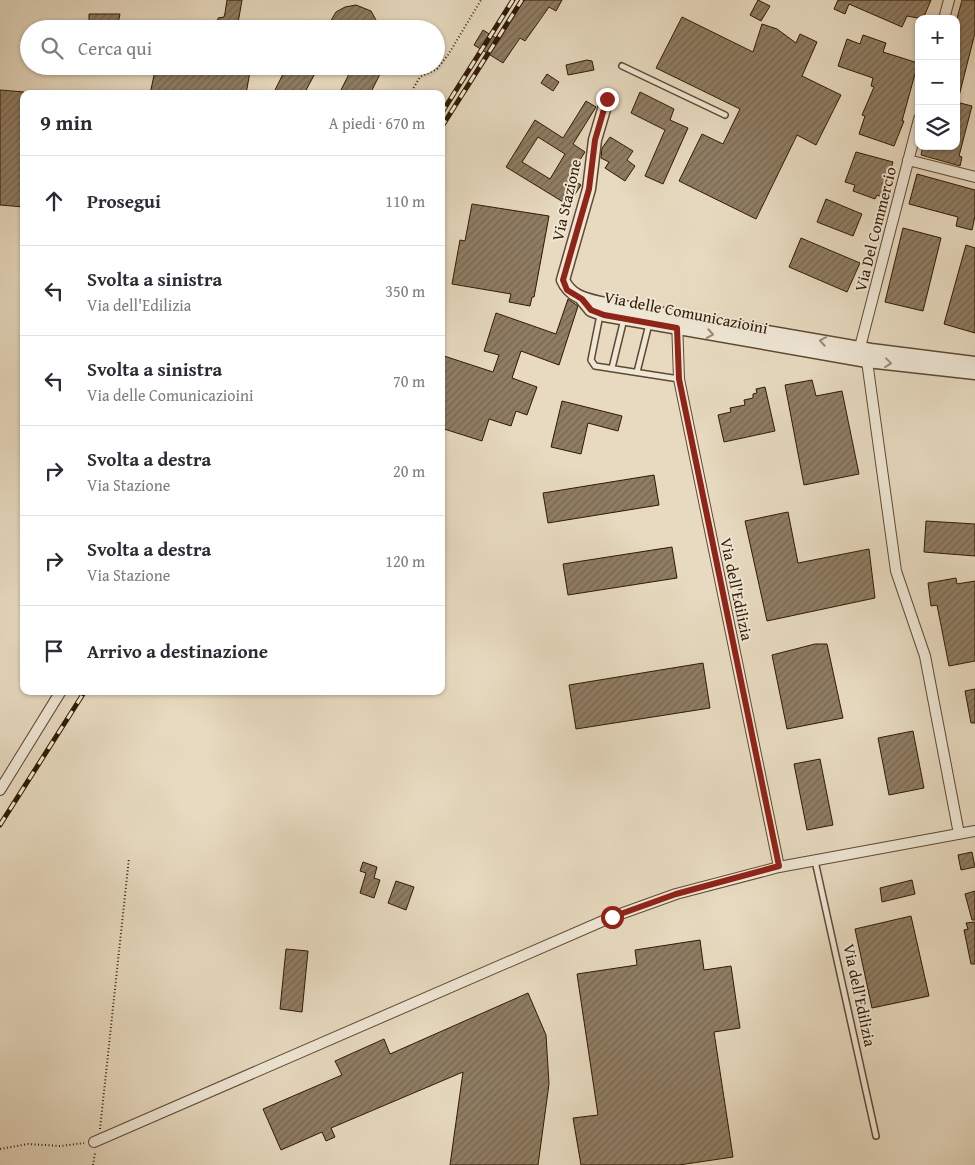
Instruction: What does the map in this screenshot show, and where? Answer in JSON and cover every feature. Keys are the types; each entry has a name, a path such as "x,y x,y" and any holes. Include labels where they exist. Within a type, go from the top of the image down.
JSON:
{"street":[{"path":"945,15 949,0"},
{"name":"Via Stazione","path":"582,299 567,290 563,280 589,189 595,140 607,99"},
{"name":"Via Del Commercio","path":"860,348 915,134"},
{"path":"908,160 975,177"},
{"name":"Via delle Comunicazioini","path":"582,299 591,310 600,314 649,324 677,322 975,363"},
{"name":"Via delle Comunicazioini","path":"582,299 677,322 866,361 975,374"},
{"name":"Via dell'Edilizia","path":"677,322 679,379 779,866"},
{"path":"866,361 896,571 925,656 959,834"},
{"path":"0,790 59,695"},
{"path":"99,1139 612,917 676,894 779,866 975,831"}],"lane":[{"path":"622,66 725,115"},
{"path":"600,314 591,360 595,366 679,379"},
{"path":"612,368 624,319"},
{"path":"637,372 649,324"},
{"name":"Via dell'Edilizia","path":"815,860 876,1136"}],"path":[{"path":"445,59 481,0"},
{"path":"412,90 420,77 424,75"},
{"path":"93,1165 99,1139 128,888 129,858"},
{"path":"0,1149 28,1144 61,1146 99,1139"}],"building":[{"path":"227,0 242,0 239,20 218,20 218,18 224,17"},
{"path":"524,0 562,0 556,11 549,7 525,41 520,38 503,63 474,45 483,30 499,40"},
{"path":"758,0 770,6 761,21 750,15"},
{"path":"838,0 931,0 925,15 915,15 915,18 907,16 902,27 849,4 845,14 834,9"},
{"path":"962,0 975,0 975,33 960,92 960,15 958,15"},
{"path":"356,5 371,11 376,20 331,20 336,12 345,7"},
{"path":"89,14 120,14 119,20 89,20"},
{"path":"682,17 753,52 762,24 777,29 796,43 800,34 817,42 802,76 841,95 816,145 797,135 756,219 679,181 702,134 723,144 740,109 656,68"},
{"path":"863,35 886,43 883,52 915,62 915,74 902,121 904,121 894,146 859,134 865,116 862,115 874,87 871,86 873,78 838,66 847,39 860,44"},
{"path":"587,60 592,61 594,70 568,75 566,65"},
{"path":"547,74 559,82 553,91 541,83"},
{"path":"154,75 249,75 247,90 151,90"},
{"path":"282,75 314,75 306,90 275,90"},
{"path":"348,75 380,75 372,90 341,90"},
{"path":"0,90 20,92 20,207 0,205"},
{"path":"640,92 674,109 670,120 688,128 663,184 645,176 665,130 631,113"},
{"path":"586,101 596,107 573,144 585,152 569,177 581,185 568,205 506,167 535,120 563,138","holes":["538,137 565,154 550,179 522,162"]},
{"path":"960,103 972,106 959,156 962,157 960,166 921,155 922,150 960,150"},
{"path":"610,137 633,151 627,160 635,166 625,181 605,168 609,162 601,158 602,148"},
{"path":"856,152 893,162 882,197 877,195 875,199 853,191 855,185 845,182"},
{"path":"917,174 975,190 975,216 972,230 956,226 958,217 909,204"},
{"path":"826,199 862,214 853,236 817,222"},
{"path":"472,204 549,216 534,297 532,297 530,306 509,302 511,294 452,284 460,240 465,241"},
{"path":"903,228 941,238 923,311 885,302"},
{"path":"801,238 860,263 847,292 789,267"},
{"path":"966,245 975,248 975,333 944,324"},
{"path":"568,299 578,306 559,365 521,351 512,378 537,387 527,415 516,411 511,426 489,419 482,441 445,429 445,356 493,372 499,355 484,351 496,313 556,334"},
{"path":"812,380 816,396 842,391 859,474 804,485 785,385"},
{"path":"765,387 775,431 724,442 718,415 731,412 730,408 745,405 744,400 753,398 753,394 757,393 756,389"},
{"path":"562,401 622,416 618,431 588,423 581,454 551,447"},
{"path":"654,475 659,505 548,523 543,493"},
{"path":"788,512 798,563 869,549 875,598 767,621 745,521"},
{"path":"926,521 975,524 975,556 924,552"},
{"path":"672,547 677,578 568,595 563,564"},
{"path":"956,578 957,584 975,581 975,661 949,666 937,605 931,606 928,583"},
{"path":"815,644 827,644 843,718 787,729 772,655"},
{"path":"703,663 710,708 576,729 569,685"},
{"path":"975,689 975,723 971,723 965,691"},
{"path":"913,731 924,788 889,795 878,738"},
{"path":"820,759 833,825 807,830 794,764"},
{"path":"972,852 975,867 961,870 958,855"},
{"path":"363,862 377,867 374,878 380,880 374,898 360,893 366,873 360,871"},
{"path":"912,880 915,894 882,902 880,888"},
{"path":"396,881 414,887 406,910 388,903"},
{"path":"975,891 975,920 972,920 965,894"},
{"path":"911,916 929,996 872,1008 855,929"},
{"path":"975,922 975,964 971,964 964,930 968,929 966,923"},
{"path":"700,940 704,970 731,966 740,1028 714,1032 733,1157 679,1165 581,1165 573,1118 598,1115 577,974 637,965 635,950"},
{"path":"286,949 308,951 302,1012 280,1009"},
{"path":"528,993 546,1035 549,1084 538,1165 450,1165 463,1072 331,1128 335,1137 326,1141 322,1132 281,1150 263,1109 342,1075 335,1061 384,1039 390,1054"}],"railway":[{"path":"445,108 513,0"},
{"path":"445,122 522,0"},
{"path":"0,825 82,695"}],"route":[{"path":"607,99 595,140 589,189 563,280 567,290 582,299 591,310 604,315 677,328 679,379 779,866 676,894 612,917"}]}
